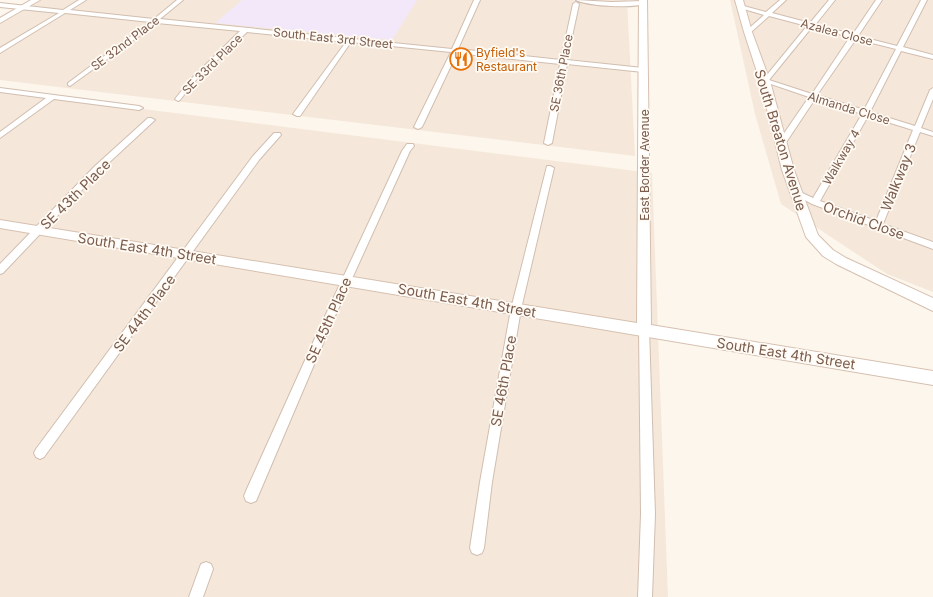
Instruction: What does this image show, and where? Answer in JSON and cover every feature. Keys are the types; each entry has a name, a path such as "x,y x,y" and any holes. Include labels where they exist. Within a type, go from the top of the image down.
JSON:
{"street":[{"path":"0,21 36,0"},
{"path":"0,51 83,0"},
{"name":"SE 32nd Place","path":"70,84 156,21 180,0"},
{"path":"418,127 477,0"},
{"path":"748,32 783,0"},
{"path":"765,82 832,0"},
{"path":"780,145 812,96 879,0"},
{"name":"Walkway 4","path":"815,202 866,113 926,0"},
{"path":"577,2 619,5 643,1"},
{"name":"East Border Avenue","path":"643,1 644,329"},
{"name":"SE 36th Place","path":"548,143 563,62 577,2"},
{"name":"Azalea Close","path":"740,2 769,14 933,57"},
{"name":"South Breaton Avenue","path":"740,2 748,32 765,82 780,145 812,237 828,253 856,269 919,297 933,305"},
{"name":"South East 3rd Street","path":"1,6 246,29 454,52 643,70"},
{"name":"SE 33rd Place","path":"178,99 193,80 246,29"},
{"path":"297,114 350,40"},
{"name":"Almanda Close","path":"765,82 933,134"},
{"path":"0,90 139,108"},
{"name":"Walkway 3","path":"878,226 933,90"},
{"path":"0,136 52,97"},
{"name":"SE 43th Place","path":"0,270 98,168 152,120"},
{"name":"SE 44th Place","path":"40,453 256,158 277,135"},
{"name":"SE 45th Place","path":"251,496 346,280 403,157 410,146"},
{"name":"SE 46th Place","path":"477,548 486,482 516,309 550,168"},
{"name":"Orchid Close","path":"796,193 815,202 933,246"},
{"name":"South East 4th Street","path":"0,224 644,329 933,378"},
{"path":"644,329 648,514 646,597"},
{"path":"196,597 206,569"}],"shaded area":[{"path":"40,0 627,0 635,156 0,80 0,23"},
{"path":"242,0 417,0 392,40 215,23"},
{"path":"730,0 933,0 933,292 887,274 781,204 755,114"},
{"path":"0,91 652,173 668,597 0,597"}],"place":[{"name":"Byfield's Restaurant","path":"461,59"}]}
